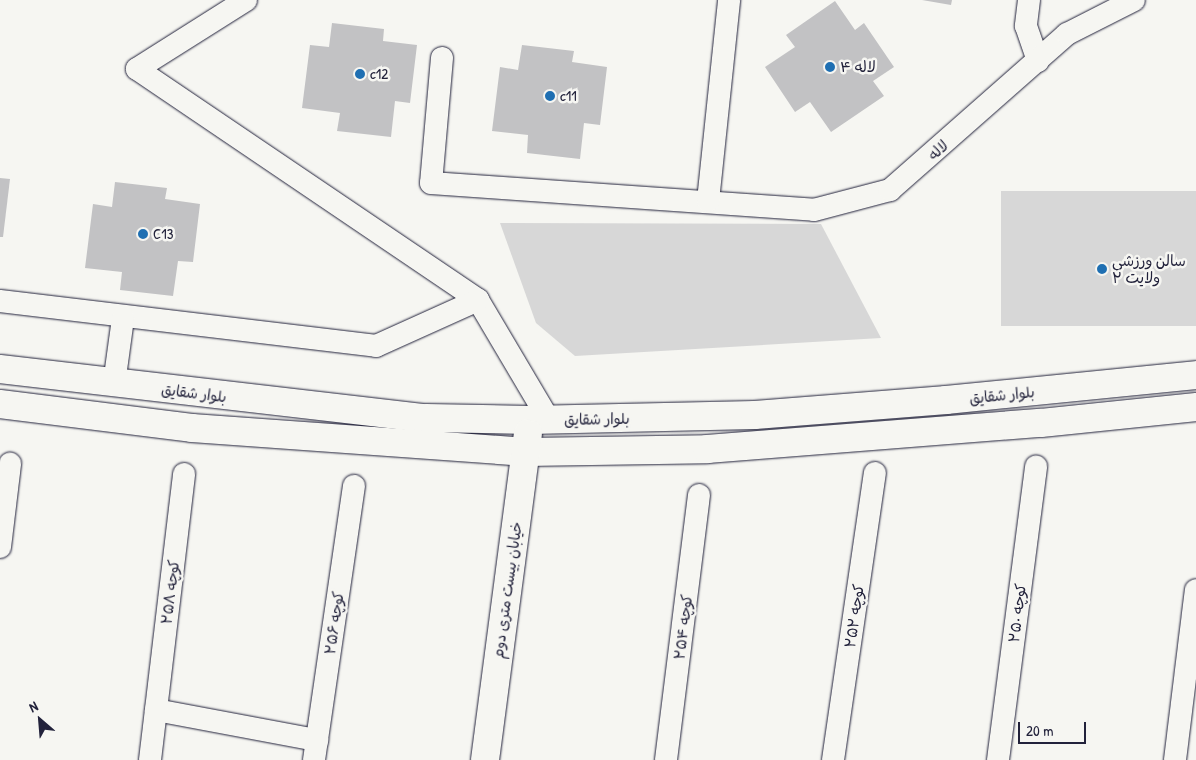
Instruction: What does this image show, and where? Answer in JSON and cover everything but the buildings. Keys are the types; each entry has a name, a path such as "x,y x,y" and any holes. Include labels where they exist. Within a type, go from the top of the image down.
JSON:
{"main road":[{"name":"بلوار شقایق","path":"0,369 114,384 426,418 540,420 755,415 946,400 1196,375"},
{"name":"بلوار شقایق","path":"0,404 192,428 526,452 707,449 1041,423 1196,407"},
{"name":"خیابان بیست متری دوم","path":"485,760 526,452 540,420"}],"street":[{"path":"246,0 137,69 478,300 540,420"},
{"path":"708,201 729,0"},
{"path":"1028,0 1026,26 1038,61"},
{"name":"لاله","path":"442,58 431,183 708,201 814,210 890,190 1067,34 1134,0"},
{"path":"0,301 123,318 376,346 478,300"},
{"path":"114,384 123,318"},
{"path":"0,547 10,464"},
{"name":"کوچه ۲۵۰","path":"998,760 1036,466"},
{"name":"کوچه ۲۵۲","path":"833,760 875,473"},
{"name":"کوچه ۲۵۸","path":"150,760 184,474"},
{"name":"کوچه ۲۵۶","path":"315,750 354,486"},
{"name":"کوچه ۲۵۴","path":"666,760 699,494"},
{"path":"1175,760 1196,590"},
{"path":"156,710 315,750"}],"shaded area":[{"name":"سالن ورزشی ولایت ۲","path":"1001,191 1196,191 1196,326 1001,326"},
{"path":"500,223 821,224 881,338 575,356 536,323"}],"place":[{"name":"لاله ۴","path":"830,67"},
{"name":"c12","path":"360,74"},
{"name":"c11","path":"550,96"},
{"name":"C13","path":"143,234"},
{"name":"سالن ورزشی ولایت ۲","path":"1102,269"}]}
